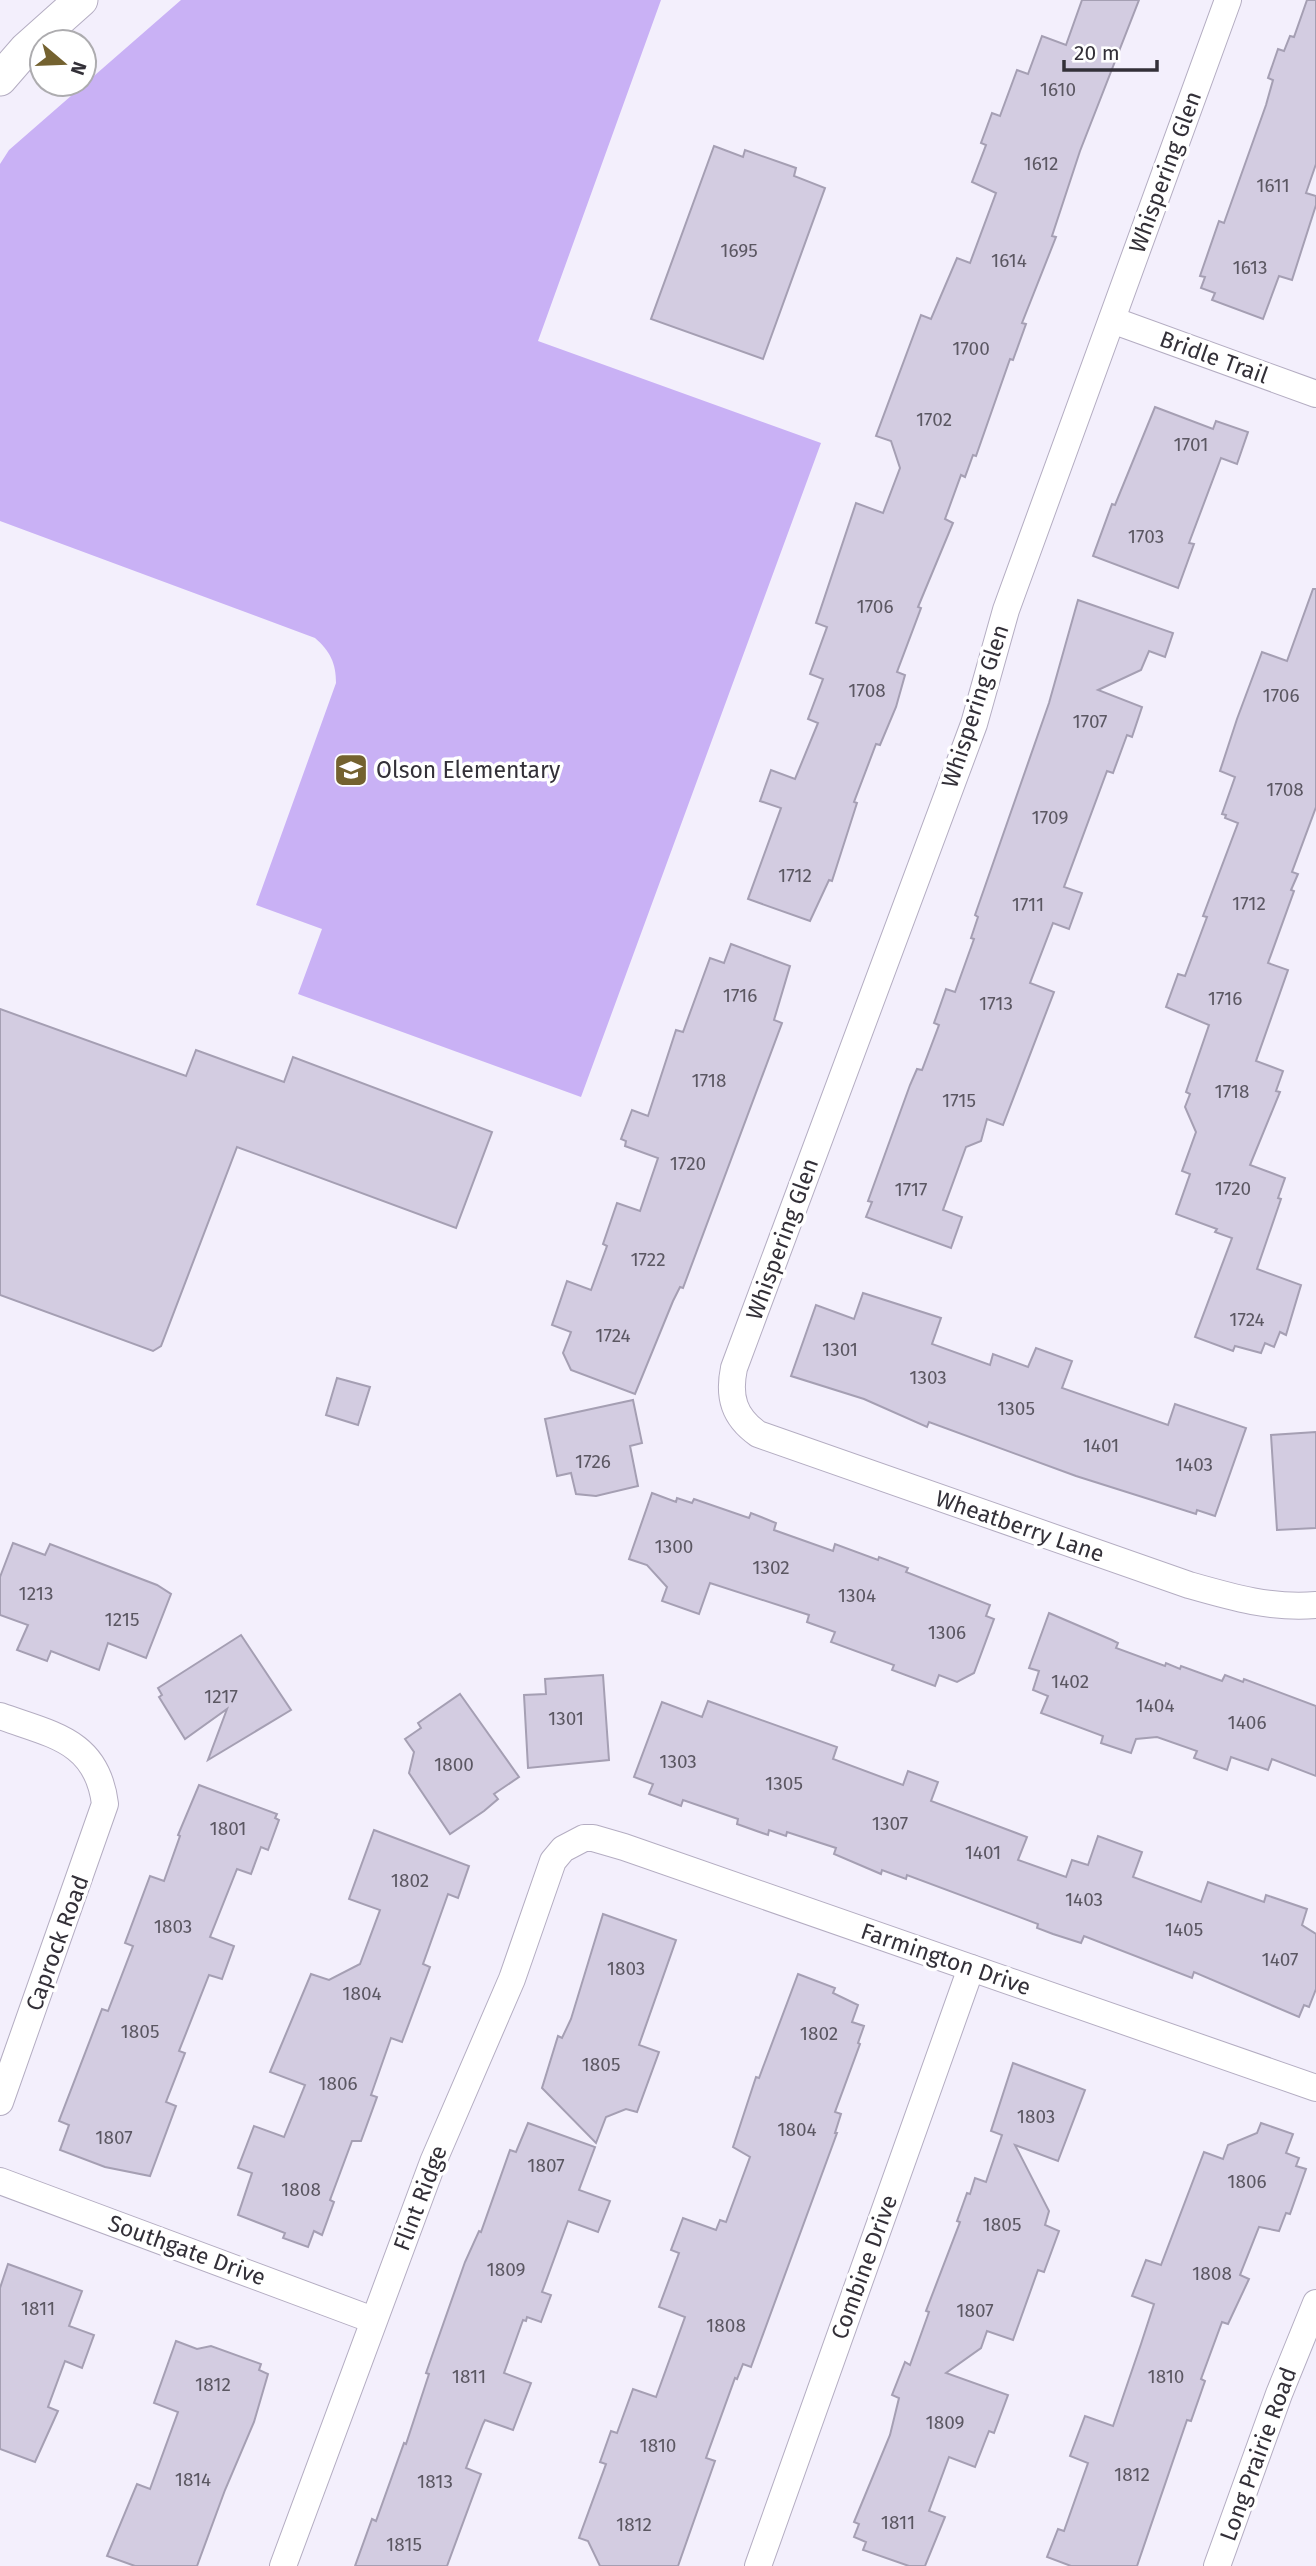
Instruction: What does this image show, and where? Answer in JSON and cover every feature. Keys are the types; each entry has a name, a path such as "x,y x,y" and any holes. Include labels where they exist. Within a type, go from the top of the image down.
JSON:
{"street":[{"name":"Whispering Glen","path":"736,1413 732,1398 734,1368 974,724 1006,610 1228,0"},
{"path":"0,79 69,4"},
{"name":"Bridle Trail","path":"1112,320 1316,394"},
{"name":"Wheatberry Lane","path":"736,1413 758,1434 1189,1584 1242,1600 1295,1607 1316,1605"},
{"name":"Caprock Road","path":"0,1716 75,1745 92,1761 102,1782 105,1804 0,2102"},
{"name":"Farmington Drive","path":"575,1842 593,1838 624,1847 1316,2088"},
{"name":"Flint Ridge","path":"283,2566 433,2162 512,1979 553,1861 575,1842"},
{"name":"Combine Drive","path":"758,2566 971,1968"},
{"name":"Southgate Drive","path":"0,2181 373,2320"},
{"name":"Long Prairie Road","path":"1217,2566 1279,2394 1316,2303"}],"shaded area":[{"path":"181,0 661,0 538,341 821,443 581,1097 298,994 322,929 256,905 336,683 333,663 315,638 0,521 0,164 9,150 69,98 98,98 98,72"}],"building":[{"path":"1082,0 1139,0 1080,151 1052,236 1056,237 1022,323 1026,324 1013,360 1010,359 976,456 973,455 965,477 961,475 945,519 953,523 918,607 921,608 897,672 905,675 896,707 880,745 876,744 854,802 857,803 832,881 829,880 810,921 748,899 781,808 760,801 771,770 795,779 818,723 808,719 823,679 810,674 827,627 816,623 856,503 883,513 900,468 891,441 876,436 921,315 931,319 957,258 970,263 996,193 972,182 986,145 981,143 992,113 1000,116 1017,70 1028,74 1042,36 1066,45"},
{"path":"1307,0 1316,0 1316,164 1306,193 1316,196 1316,205 1292,280 1279,276 1263,319 1212,300 1215,293 1201,288 1205,277 1200,276 1219,221 1224,223 1266,105 1273,80 1268,78 1278,49 1284,51 1290,36 1294,37"},
{"path":"714,146 743,157 745,150 796,168 794,176 825,188 763,359 651,319"},
{"path":"1155,407 1213,429 1216,421 1248,432 1237,464 1221,458 1189,543 1194,544 1178,588 1093,556 1112,504 1115,505"},
{"path":"1313,589 1316,589 1316,807 1292,872 1298,874 1291,890 1294,891 1268,963 1288,970 1256,1061 1283,1071 1276,1091 1280,1092 1250,1165 1285,1178 1278,1198 1281,1199 1257,1269 1301,1285 1286,1335 1280,1332 1274,1347 1265,1343 1261,1353 1235,1346 1233,1351 1195,1337 1232,1238 1215,1232 1217,1229 1176,1214 1190,1174 1182,1171 1196,1132 1185,1107 1190,1094 1186,1092 1209,1025 1166,1007 1178,974 1185,976 1207,917 1203,916 1238,823 1222,814 1235,777 1220,771 1237,719 1262,652 1287,661"},
{"path":"1078,600 1173,633 1165,657 1149,651 1141,670 1098,690 1142,707 1132,737 1127,735 1113,773 1107,771 1064,887 1082,893 1069,929 1053,923 1030,983 1054,992 1003,1125 987,1119 981,1141 966,1147 943,1210 962,1217 951,1248 866,1217 872,1202 868,1201 910,1085 917,1069 922,1070 939,1025 934,1023 946,989 955,992 974,939 971,938 978,917 975,915 1049,703"},
{"path":"731,944 790,966 774,1020 782,1023 683,1288 680,1287 673,1301 635,1394 571,1370 563,1353 571,1332 552,1325 567,1281 591,1290 607,1246 603,1244 617,1203 640,1211 658,1158 625,1146 626,1141 621,1139 632,1110 648,1116 676,1030 683,1032 710,958 724,963"},
{"path":"0,1009 186,1076 196,1050 284,1082 293,1057 492,1132 456,1228 237,1147 161,1346 153,1351 0,1295"},
{"path":"863,1293 941,1318 932,1344 990,1365 993,1354 1028,1367 1036,1348 1072,1361 1062,1388 1168,1425 1175,1404 1246,1428 1215,1516 1197,1510 1196,1514 1076,1476 929,1422 927,1427 864,1399 791,1376 816,1305 854,1319"},
{"path":"337,1378 370,1387 358,1425 326,1415"},
{"path":"633,1400 642,1443 630,1446 638,1486 596,1496 576,1494 571,1473 557,1476 545,1419"},
{"path":"1316,1432 1316,1528 1277,1530 1271,1435"},
{"path":"652,1493 676,1502 677,1498 692,1503 694,1499 749,1518 751,1513 776,1523 774,1530 833,1551 835,1544 878,1560 879,1557 908,1568 906,1572 990,1605 986,1616 994,1619 974,1673 957,1682 939,1675 935,1686 892,1670 894,1665 831,1642 835,1632 807,1622 809,1615 710,1583 699,1614 662,1601 667,1587 647,1565 629,1559"},
{"path":"13,1543 45,1555 50,1544 157,1585 171,1594 146,1658 108,1643 99,1670 51,1651 47,1661 17,1650 28,1625 0,1615 0,1577"},
{"path":"1049,1613 1118,1643 1116,1648 1165,1666 1166,1663 1180,1669 1181,1666 1222,1681 1225,1675 1243,1682 1244,1679 1316,1706 1316,1776 1272,1759 1268,1770 1231,1757 1227,1770 1194,1758 1197,1751 1157,1737 1136,1739 1131,1753 1101,1743 1103,1736 1041,1713 1048,1696 1033,1690 1039,1671 1029,1668"},
{"path":"241,1635 291,1710 208,1760 227,1709 185,1739 159,1697 162,1695 158,1688"},
{"path":"603,1675 609,1760 528,1768 524,1695 546,1694 545,1679"},
{"path":"460,1694 519,1777 494,1794 498,1799 484,1811 450,1834 409,1773 414,1752 405,1739 421,1728 418,1723"},
{"path":"708,1701 837,1747 833,1759 903,1785 908,1771 938,1782 931,1801 1027,1837 1018,1860 1066,1877 1072,1860 1088,1865 1098,1836 1142,1852 1133,1877 1201,1902 1208,1882 1264,1902 1266,1895 1307,1909 1302,1925 1316,1934 1316,1989 1309,2007 1304,2005 1299,2017 1194,1972 1192,1978 1084,1936 1081,1943 1053,1934 1037,1928 1038,1924 907,1875 906,1879 882,1870 881,1874 834,1854 836,1848 787,1832 786,1836 769,1830 768,1835 737,1824 738,1819 683,1800 681,1806 649,1794 653,1784 634,1777 662,1702 702,1717"},
{"path":"199,1785 277,1814 275,1818 279,1820 268,1850 261,1847 251,1874 237,1869 210,1937 234,1946 222,1979 209,1975 179,2051 185,2053 166,2102 176,2106 150,2176 105,2167 60,2150 69,2125 59,2121 102,2009 108,2011 133,1946 125,1943 150,1876 164,1881 180,1836 178,1835"},
{"path":"374,1830 469,1866 458,1898 448,1894 423,1964 430,1967 402,2042 391,2038 371,2095 377,2097 361,2141 352,2141 330,2200 334,2202 322,2235 314,2231 308,2247 283,2238 285,2233 238,2215 252,2173 238,2168 254,2126 284,2137 305,2085 270,2072 311,1974 329,1980 360,1964 380,1910 349,1899"},
{"path":"603,1914 676,1940 639,2045 659,2052 637,2112 626,2109 606,2117 596,2143 542,2088 558,2036 562,2038 571,2019"},
{"path":"798,1974 835,1988 833,1993 858,2005 852,2022 864,2026 835,2112 841,2114 837,2133 751,2367 743,2364 737,2379 735,2378 706,2458 715,2461 678,2566 600,2566 588,2541 579,2538 606,2464 600,2462 611,2431 617,2433 633,2389 656,2397 685,2317 659,2307 679,2253 671,2250 683,2218 716,2230 720,2220 726,2222 750,2157 733,2147 756,2077 759,2078"},
{"path":"1013,2063 1085,2090 1058,2161 1015,2145 1049,2211 1045,2225 1059,2231 1044,2272 1038,2270 1013,2340 987,2331 981,2348 946,2373 1008,2395 994,2433 989,2431 975,2467 949,2457 929,2511 945,2517 925,2566 909,2566 863,2550 866,2542 854,2537 859,2524 854,2522 890,2435 899,2398 892,2395 905,2362 910,2365 929,2312 926,2311 960,2222 957,2221 967,2193 970,2194 975,2178 986,2182 1002,2135 991,2131"},
{"path":"528,2123 595,2147 579,2190 610,2201 598,2232 568,2221 542,2292 551,2295 541,2322 527,2317 526,2321 523,2320 504,2373 531,2383 513,2430 485,2420 483,2424 466,2468 481,2474 447,2566 355,2566 372,2519 376,2521 404,2443 406,2444 429,2374 426,2373 465,2262 479,2231 481,2232 510,2150 516,2152"},
{"path":"1261,2123 1293,2134 1286,2153 1299,2158 1296,2166 1306,2169 1290,2214 1286,2213 1279,2231 1259,2227 1240,2275 1249,2279 1228,2324 1222,2322 1201,2379 1205,2381 1191,2421 1187,2420 1137,2566 1071,2566 1047,2557 1058,2529 1064,2531 1088,2463 1070,2456 1085,2416 1113,2426 1141,2344 1154,2304 1132,2296 1146,2260 1161,2265 1204,2152 1223,2159 1228,2145 1257,2133"},
{"path":"8,2264 82,2291 69,2326 94,2335 82,2368 65,2361 48,2407 58,2411 35,2462 0,2449 0,2288"},
{"path":"176,2341 197,2349 211,2346 261,2364 259,2370 268,2374 254,2422 197,2566 135,2566 107,2556 137,2484 150,2489 178,2412 154,2403"}],"place":[{"name":"Olson Elementary","path":"351,770"}]}
